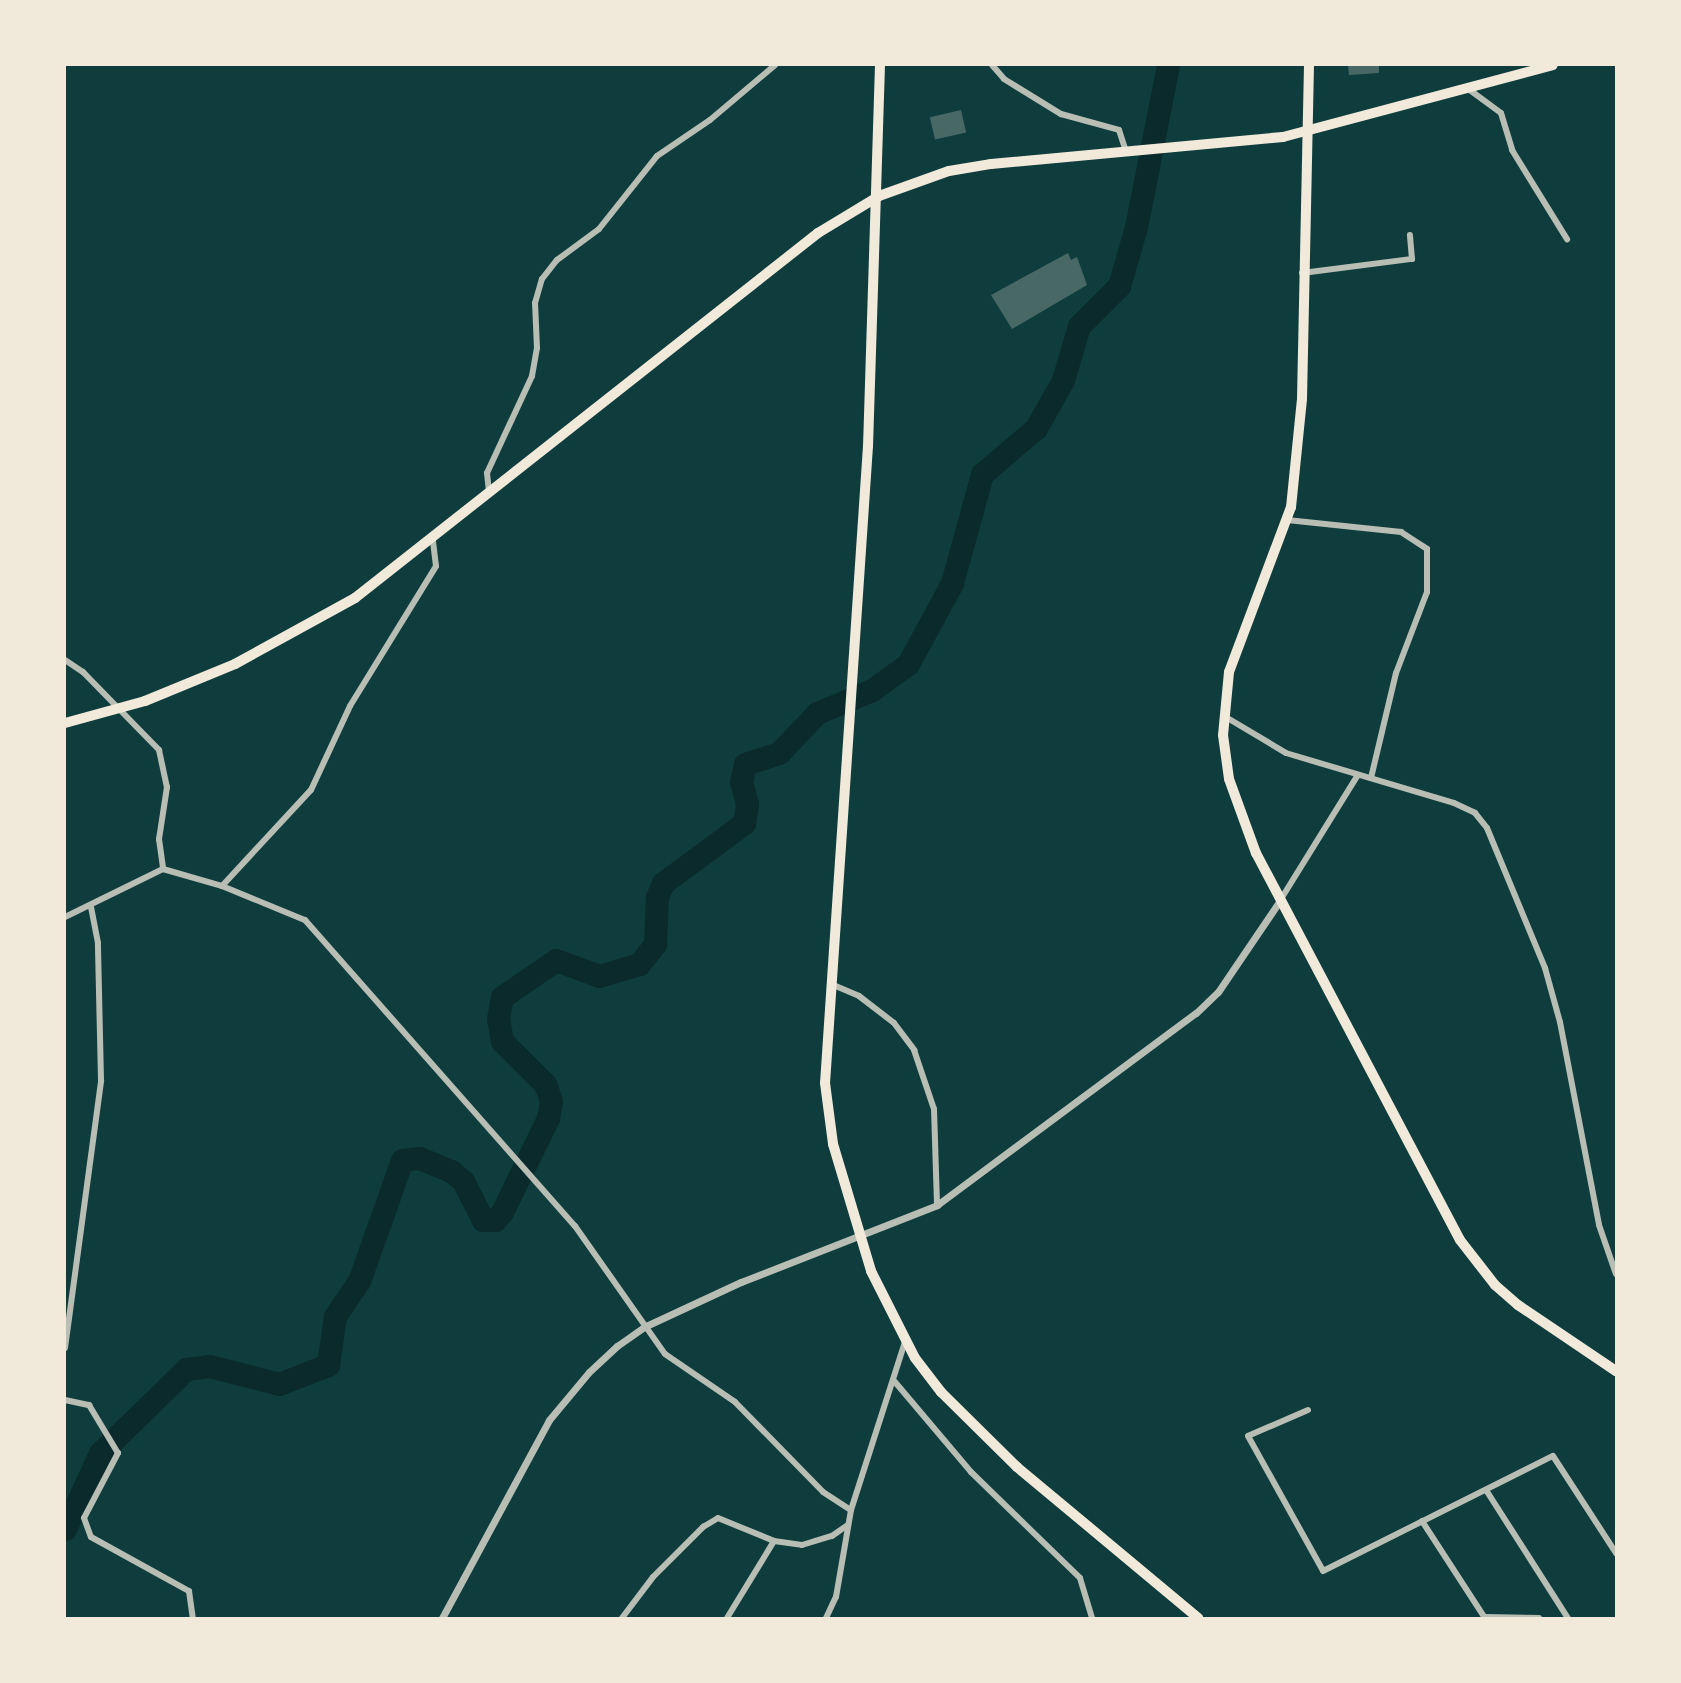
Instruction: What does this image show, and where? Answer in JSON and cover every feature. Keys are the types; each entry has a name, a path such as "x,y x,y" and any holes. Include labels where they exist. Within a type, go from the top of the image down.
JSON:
{"main road":[{"path":"880,65 879,196 855,665 825,1083 833,1144 862,1233 871,1271 906,1338 941,1392 1017,1467 1198,1618"},
{"path":"1309,65 1302,273 1302,398 1287,520 1235,651 1224,716 1224,757 1238,809 1281,900 1460,1240 1480,1268 1518,1305 1616,1371"},
{"path":"65,723 118,708 257,654 355,598 433,540 542,448 818,233 879,196 949,171 1161,150 1305,132 1553,65"}],"street":[{"path":"489,494 487,473 532,376 537,348 535,303 542,279 557,260 599,229 657,156 710,120 775,65"},
{"path":"992,65 1004,79 1061,114 1119,130 1130,152"},
{"path":"1467,88 1501,114 1512,150 1567,239"},
{"path":"1302,273 1412,259 1410,235"},
{"path":"1287,520 1401,532 1427,549 1427,592 1396,673 1371,778"},
{"path":"222,886 311,790 350,706 436,566 433,540"},
{"path":"65,660 159,750 166,767 159,839 163,869"},
{"path":"1224,716 1286,753 1454,803 1475,813 1487,828 1548,976 1599,1225 1616,1274"},
{"path":"442,1618 550,1420 589,1372 646,1326 862,1233 937,1205 1196,1013 1218,992 1281,900 1358,775"},
{"path":"65,917 92,908 163,869 222,886 305,920 528,1177 575,1226 665,1354 735,1402 822,1492 851,1510"},
{"path":"65,1348 101,1080 98,943 92,908"},
{"path":"831,984 859,996 894,1023 914,1050 934,1109 937,1205"},
{"path":"826,1618 836,1597 851,1510 895,1382 906,1338"},
{"path":"895,1382 971,1472 1080,1578 1092,1618"},
{"path":"65,1400 89,1405 116,1448 84,1518 91,1537 189,1591 193,1618"},
{"path":"1308,1410 1248,1436 1323,1571 1553,1456 1616,1553"},
{"path":"1486,1490 1568,1618"},
{"path":"622,1618 653,1577 703,1527 718,1518 774,1541 802,1545 832,1536 848,1525"},
{"path":"1422,1521 1485,1618 1539,1618"},
{"path":"727,1618 774,1541"}],"building":[{"path":"1348,65 1379,65 1379,73 1349,75"},
{"path":"961,110 966,132 935,140 930,117"},
{"path":"1068,253 1071,260 1077,257 1087,285 1012,329 991,295"}],"waterway":[{"path":"65,1529 100,1453 186,1369 209,1366 279,1384 328,1365 335,1316 359,1281 402,1160 419,1158 451,1171 463,1181 483,1220 495,1220 502,1212 548,1118 551,1101 545,1084 502,1041 498,1019 502,997 556,960 599,976 639,964 655,944 657,897 663,883 744,823 747,804 741,782 745,764 779,753 817,713 872,690 908,664 952,583 982,474 1036,428 1063,380 1079,326 1119,286 1136,227 1168,65"}]}
